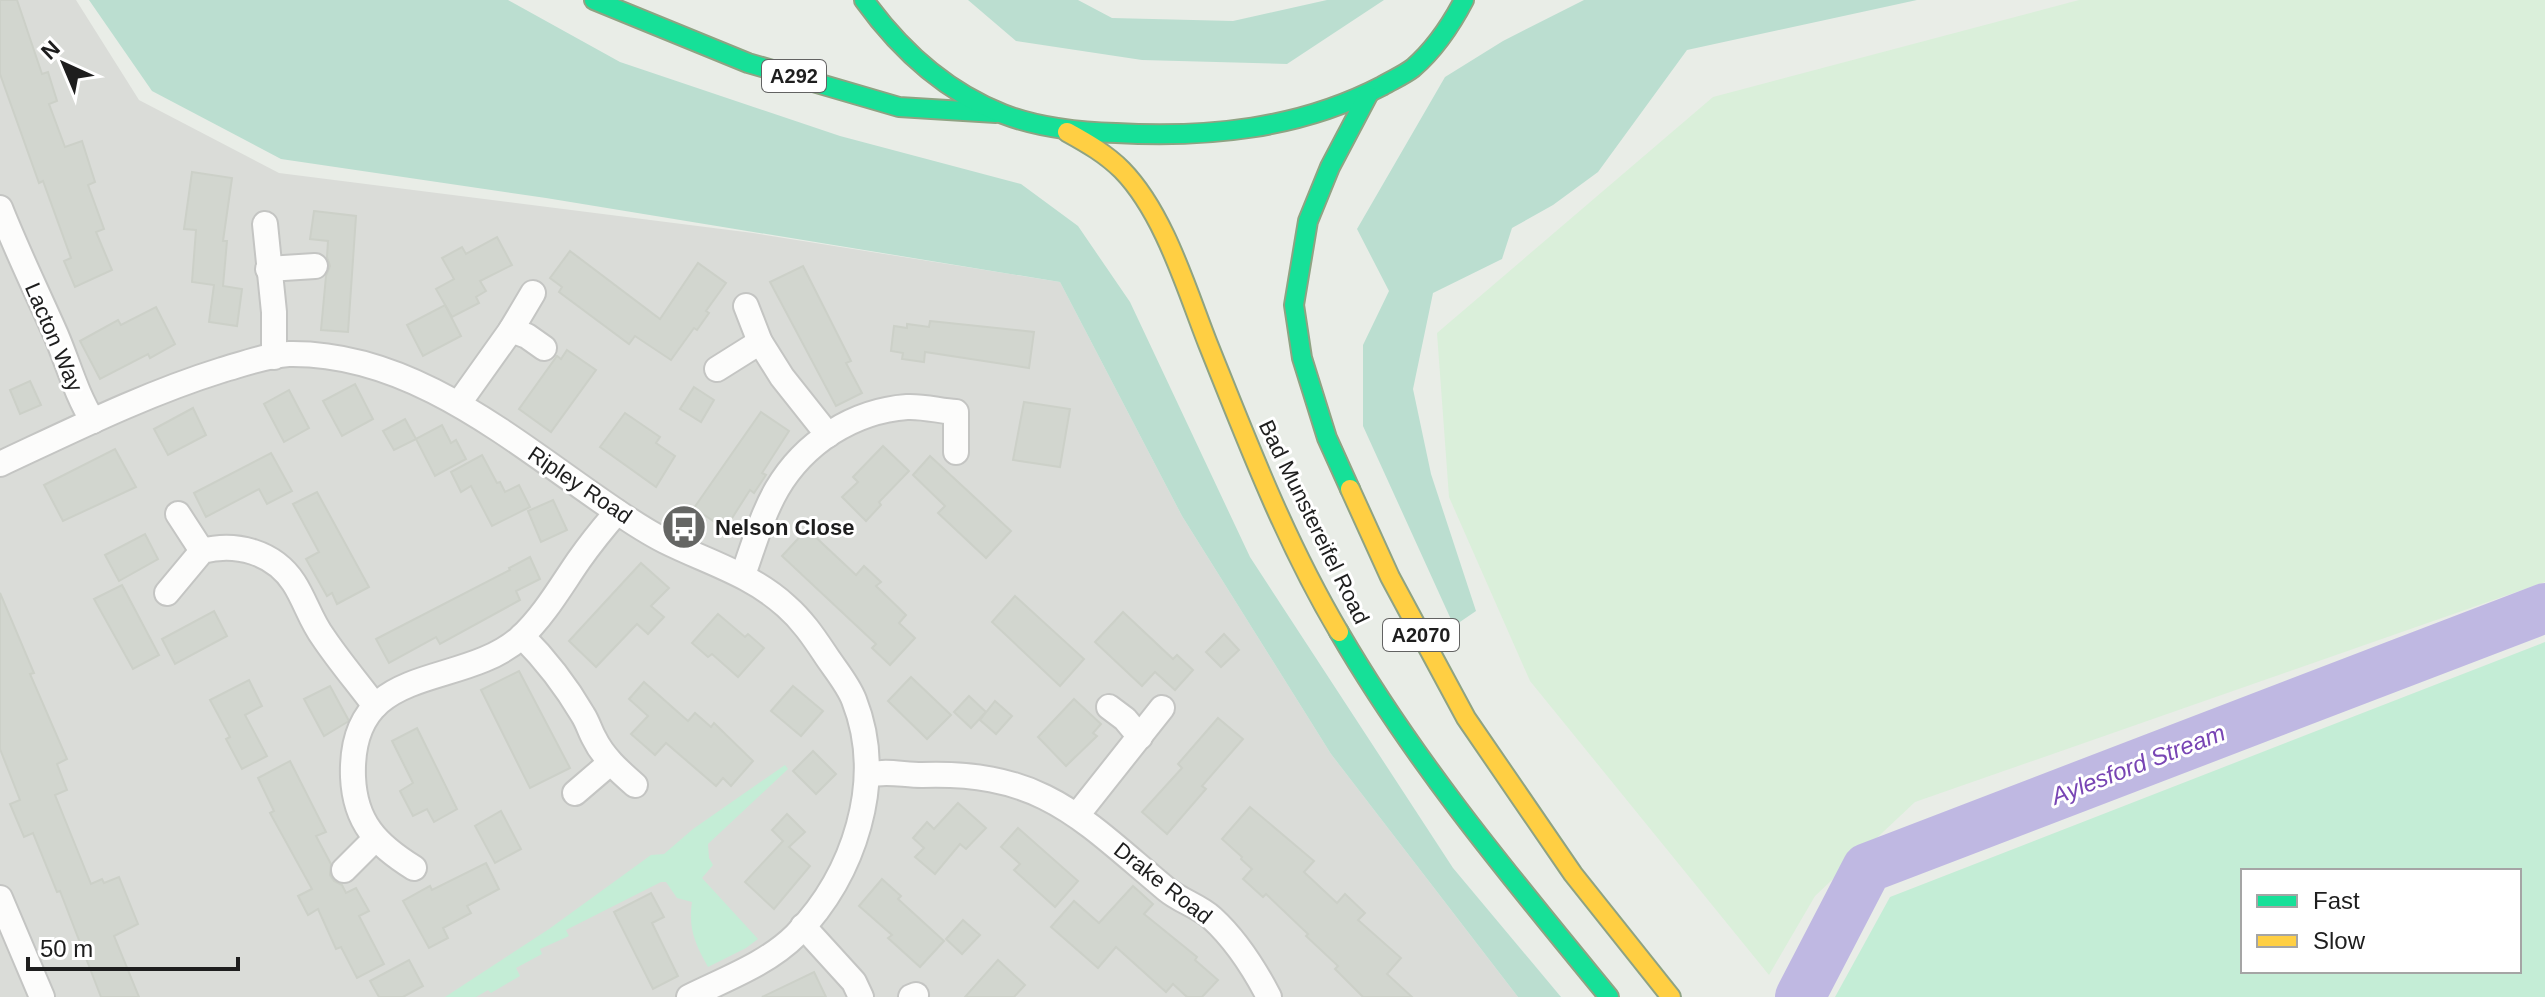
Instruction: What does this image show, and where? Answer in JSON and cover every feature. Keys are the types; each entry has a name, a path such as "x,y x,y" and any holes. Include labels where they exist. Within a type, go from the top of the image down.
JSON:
{"main road":[{"name":"A292","path":"594,0 748,63 899,107 1003,114"},
{"path":"864,0 884,30 921,65 960,93 1003,114 1067,132 1198,135 1293,121 1332,111 1368,95 1412,69 1447,33 1464,0"},
{"name":"Bad Munstereifel Road","path":"1368,95 1330,167 1308,221 1294,305 1302,358 1327,438 1390,577 1466,718 1573,874 1671,997"},
{"name":"Bad Munstereifel Road","path":"1067,132 1097,149 1123,171 1149,207 1171,251 1261,475 1328,614 1372,689 1506,872 1609,997"}],"street":[{"name":"Lacton Way","path":"0,208 83,405 93,421"},
{"path":"265,224 274,312 274,357"},
{"path":"268,269 315,266"},
{"path":"459,403 533,293"},
{"path":"746,306 760,342 782,377 828,435"},
{"path":"511,330 544,348"},
{"path":"717,369 760,342"},
{"name":"Ripley Road","path":"0,464 189,380 287,354 362,363 459,403 617,512 664,540 743,575 786,605 807,627 854,699 865,740 868,775 865,801 842,870 803,926 784,945 759,962 689,997"},
{"path":"743,575 776,491 791,469 844,424 909,407 956,412 956,452"},
{"path":"414,868 375,839 359,810 353,762 359,732 375,706 396,689 419,679 481,662 522,636 552,601 580,558 617,512"},
{"path":"178,514 202,551"},
{"path":"167,593 202,551 234,547 262,554 276,563 294,582 321,636 375,706"},
{"path":"522,636 563,683 610,763 635,785"},
{"path":"1109,707 1125,719 1140,737"},
{"path":"1078,814 1162,708"},
{"path":"575,793 610,763"},
{"name":"Drake Road","path":"868,775 883,771 990,778 1031,790 1078,814 1171,893 1211,917 1237,947 1260,994"},
{"path":"344,870 375,839"},
{"path":"0,898 42,997"},
{"path":"803,926 854,982 861,997"}],"shaded area":[{"path":"0,0 76,0 139,100 279,173 753,233 1060,282 1182,516 1331,754 1518,997 0,997"}],"green space":[{"path":"89,0 508,0 620,62 840,136 1021,184 1078,226 1130,302 1250,557 1453,868 1561,997 1518,997 1331,754 1182,516 1060,282 546,198 281,159 152,91"},
{"path":"968,0 1078,0 1112,18 1233,21 1327,0 1384,0 1287,64 1142,60 1016,41"},
{"path":"1584,0 1917,0 1687,50 1598,172 1553,205 1512,228 1502,259 1433,293 1413,389 1431,474 1476,611 1454,626 1363,426 1363,345 1389,291 1357,229 1445,77 1503,41"},
{"path":"2079,0 2545,0 2545,582 1915,802 1815,896 1769,975 1530,681 1449,497 1437,333 1713,97"},
{"path":"2545,642 2545,997 1835,997 1890,897"},
{"path":"785,765 788,769 708,844 713,865 702,878 758,939 746,948 708,967 694,936 692,902 677,898 666,882 661,882 566,930 569,936 540,949 542,954 516,968 520,976 491,993 488,990 476,997 445,997 549,929 651,855 664,854 693,829"}],"building":[{"path":"0,0 17,0 42,74 48,72 57,101 49,104 65,147 82,141 95,182 88,185 104,229 96,232 112,270 75,287 64,261 71,258 43,181 39,183 0,74"},
{"path":"192,172 232,178 223,241 227,241 223,286 242,289 237,326 209,322 214,285 192,282 196,230 184,229"},
{"path":"314,211 356,216 348,332 321,330 326,276 330,266 328,241 310,239"},
{"path":"497,237 512,265 480,281 486,291 476,297 479,303 452,317 436,289 454,279 442,258 462,247 466,254"},
{"path":"570,251 660,319 698,263 726,283 697,330 694,328 671,360 635,336 629,344 559,292 562,287 550,278"},
{"path":"803,266 851,361 846,363 862,393 836,406 770,282"},
{"path":"445,305 461,336 423,356 407,325"},
{"path":"156,307 175,344 100,379 80,341 118,320 121,325"},
{"path":"930,321 1034,332 1029,368 925,352 924,362 902,359 903,353 891,351 894,326 929,327"},
{"path":"567,350 596,370 551,432 519,409 557,356 561,359"},
{"path":"30,381 41,405 20,414 10,390"},
{"path":"355,384 373,419 342,436 323,401"},
{"path":"694,387 714,400 701,422 680,409"},
{"path":"289,390 309,428 284,442 264,404"},
{"path":"1024,402 1070,409 1060,467 1013,460"},
{"path":"193,408 206,435 168,455 154,429"},
{"path":"761,412 789,431 762,473 766,475 754,493 750,490 725,529 694,508"},
{"path":"625,413 660,437 656,443 675,456 656,487 600,447"},
{"path":"405,419 416,439 394,450 383,431"},
{"path":"442,425 451,443 456,440 466,459 435,476 416,439"},
{"path":"883,446 909,471 879,502 881,505 866,521 842,497 858,482 853,477"},
{"path":"115,449 136,487 63,521 44,485"},
{"path":"271,453 292,491 267,504 259,489 206,517 194,493"},
{"path":"482,455 505,492 519,485 530,507 492,526 471,486 461,492 451,472"},
{"path":"930,456 1011,531 986,558 938,513 945,506 913,475"},
{"path":"317,492 369,587 337,604 332,593 327,596 306,559 319,552 293,504"},
{"path":"553,500 567,530 541,542 528,511"},
{"path":"807,529 856,575 864,566 881,582 876,586 906,615 899,623 915,638 890,665 872,648 876,644 782,556"},
{"path":"145,534 158,559 119,581 105,555"},
{"path":"530,557 540,579 516,591 520,600 440,644 436,637 389,663 376,639"},
{"path":"641,563 669,588 651,606 664,617 648,634 637,624 596,667 569,641"},
{"path":"122,585 159,655 133,669 94,599"},
{"path":"0,593 34,673 30,674 67,759 57,764 67,790 55,795 91,884 119,877 138,924 114,936 139,997 101,997 60,891 57,892 33,833 24,837 10,804 20,800 0,749"},
{"path":"1015,596 1084,659 1060,686 992,622"},
{"path":"214,611 227,636 175,664 162,639"},
{"path":"1123,612 1173,659 1177,655 1193,670 1175,690 1155,672 1142,686 1095,642"},
{"path":"718,614 745,637 748,634 764,648 738,677 712,654 708,657 692,643"},
{"path":"1224,634 1239,650 1221,667 1206,652"},
{"path":"519,671 570,768 530,788 481,690"},
{"path":"911,677 951,715 927,739 888,701"},
{"path":"249,680 262,706 245,715 267,756 242,769 226,739 230,737 210,700"},
{"path":"644,682 688,721 695,713 711,727 714,723 753,761 731,786 723,778 716,786 666,743 655,755 631,734 648,716 629,699"},
{"path":"330,686 349,721 324,736 304,699"},
{"path":"793,686 823,711 801,736 771,711"},
{"path":"969,696 986,712 971,728 954,712"},
{"path":"1074,699 1101,724 1093,733 1097,736 1066,766 1038,737"},
{"path":"995,701 1012,716 996,734 980,720"},
{"path":"1218,718 1243,739 1202,786 1206,789 1167,834 1142,812 1182,768 1178,764"},
{"path":"417,728 457,809 434,822 427,809 413,816 400,791 413,783 392,741"},
{"path":"813,751 836,774 816,794 793,771"},
{"path":"290,761 326,832 316,836 331,864 330,875 346,893 356,888 369,911 359,916 384,964 357,978 341,947 336,949 318,909 308,915 298,896 312,889 270,813 274,811 258,778"},
{"path":"958,803 986,828 966,849 960,844 935,874 915,857 924,848 913,838 927,822 934,829"},
{"path":"1250,807 1314,861 1304,872 1337,903 1345,894 1365,913 1358,920 1401,958 1387,974 1412,997 1363,997 1335,969 1338,966 1306,936 1308,934 1266,894 1263,897 1243,879 1252,869 1222,839"},
{"path":"501,811 521,849 495,863 475,826"},
{"path":"787,814 805,832 789,847 810,866 774,909 745,882 783,841 772,830"},
{"path":"1018,828 1078,881 1055,907 1014,870 1020,864 1001,847"},
{"path":"486,863 499,889 467,906 471,913 443,928 448,938 429,948 403,901"},
{"path":"882,879 901,896 898,899 944,941 920,967 888,938 892,935 859,906"},
{"path":"1133,886 1153,904 1144,914 1197,957 1195,960 1218,980 1202,997 1187,997 1173,984 1166,992 1116,947 1098,968 1051,927 1074,901 1099,923"},
{"path":"651,893 664,917 652,923 678,976 653,989 614,912"},
{"path":"963,920 980,935 962,954 946,939"},
{"path":"409,960 423,986 403,997 379,997 370,981"},
{"path":"998,960 1025,985 1014,997 965,997"},
{"path":"814,972 826,997 762,997"}],"waterway":[{"name":"Aylesford Stream","path":"1800,997 1867,868 2545,608"}],"traffic: fast":[{"path":"594,0 748,63 899,107 996,113"},
{"path":"864,0 893,36 925,67 982,105 1045,126 1087,132 1150,134 1252,128 1351,101 1413,68 1442,36 1464,0"},
{"path":"1350,489 1327,438 1302,358 1294,305 1308,221 1330,167 1368,95"},
{"path":"1339,632 1433,774 1501,865 1609,997"}],"traffic: slow":[{"path":"1067,132 1096,149 1122,170 1150,207 1162,229 1268,490 1301,562 1339,632"},
{"path":"1350,489 1390,577 1466,718 1573,874 1671,997"}],"place":[{"name":"Nelson Close","path":"684,527"}]}
